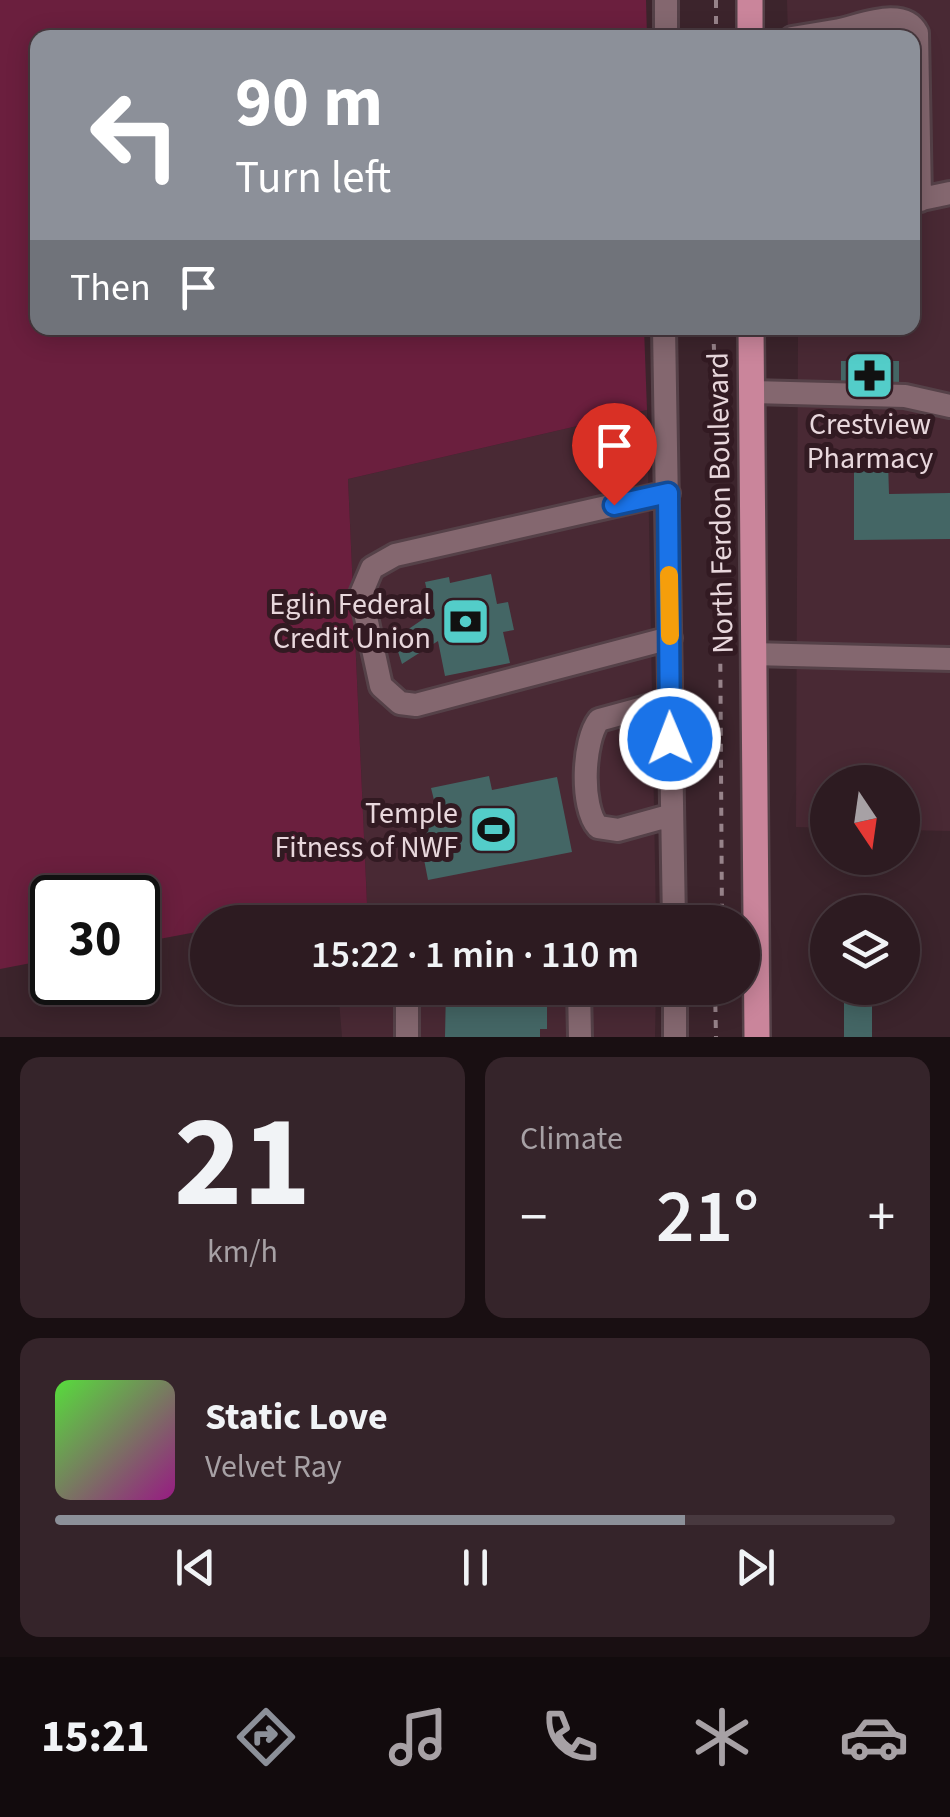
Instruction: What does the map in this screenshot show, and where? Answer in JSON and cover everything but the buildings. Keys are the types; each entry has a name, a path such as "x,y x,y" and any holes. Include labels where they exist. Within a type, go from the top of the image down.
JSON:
{"main road":[{"path":"750,0 750,30"},
{"name":"North Ferdon Boulevard","path":"751,335 757,1037"}],"street":[{"path":"666,0 666,30"},
{"path":"855,30 895,19 906,21 915,30"},
{"path":"920,200 950,193"},
{"path":"664,335 674,905"},
{"path":"752,392 905,396 950,406"},
{"path":"668,493 395,555 372,568 361,594 381,686 400,703 416,706 670,638"},
{"path":"754,654 950,659"},
{"path":"669,701 598,720 591,733 588,773 590,814 598,827 618,830 672,815"},
{"path":"406,1005 407,1037"},
{"path":"579,1005 580,1037"},
{"path":"675,1005 676,1037"}],"path":[{"path":"716,0 716,30"},
{"path":"713,335 720,456 722,905"},
{"path":"716,1005 716,1037"}],"shaded area":[{"path":"0,0 646,0 647,30 30,30 30,335 644,335 647,410 348,479 367,904 190,905 190,933 160,939 160,875 30,875 30,963 0,969"},
{"path":"787,0 950,0 950,182 920,188 920,30 788,30"},
{"path":"950,205 950,831 920,830 920,765 810,765 810,827 796,827 798,335 920,335 920,211"},
{"path":"647,410 656,905 344,905 367,903 348,479"},
{"path":"339,1005 656,1005 655,1037 342,1037"}],"slow traffic":[{"path":"669,575 670,636"}],"place":[{"name":"Crestview Pharmacy","path":"870,375"},
{"name":"Eglin Federal Credit Union","path":"466,621"},
{"name":"Temple Fitness of NWF","path":"493,830"}],"route":[{"path":"614,505 668,493 670,739"}]}
